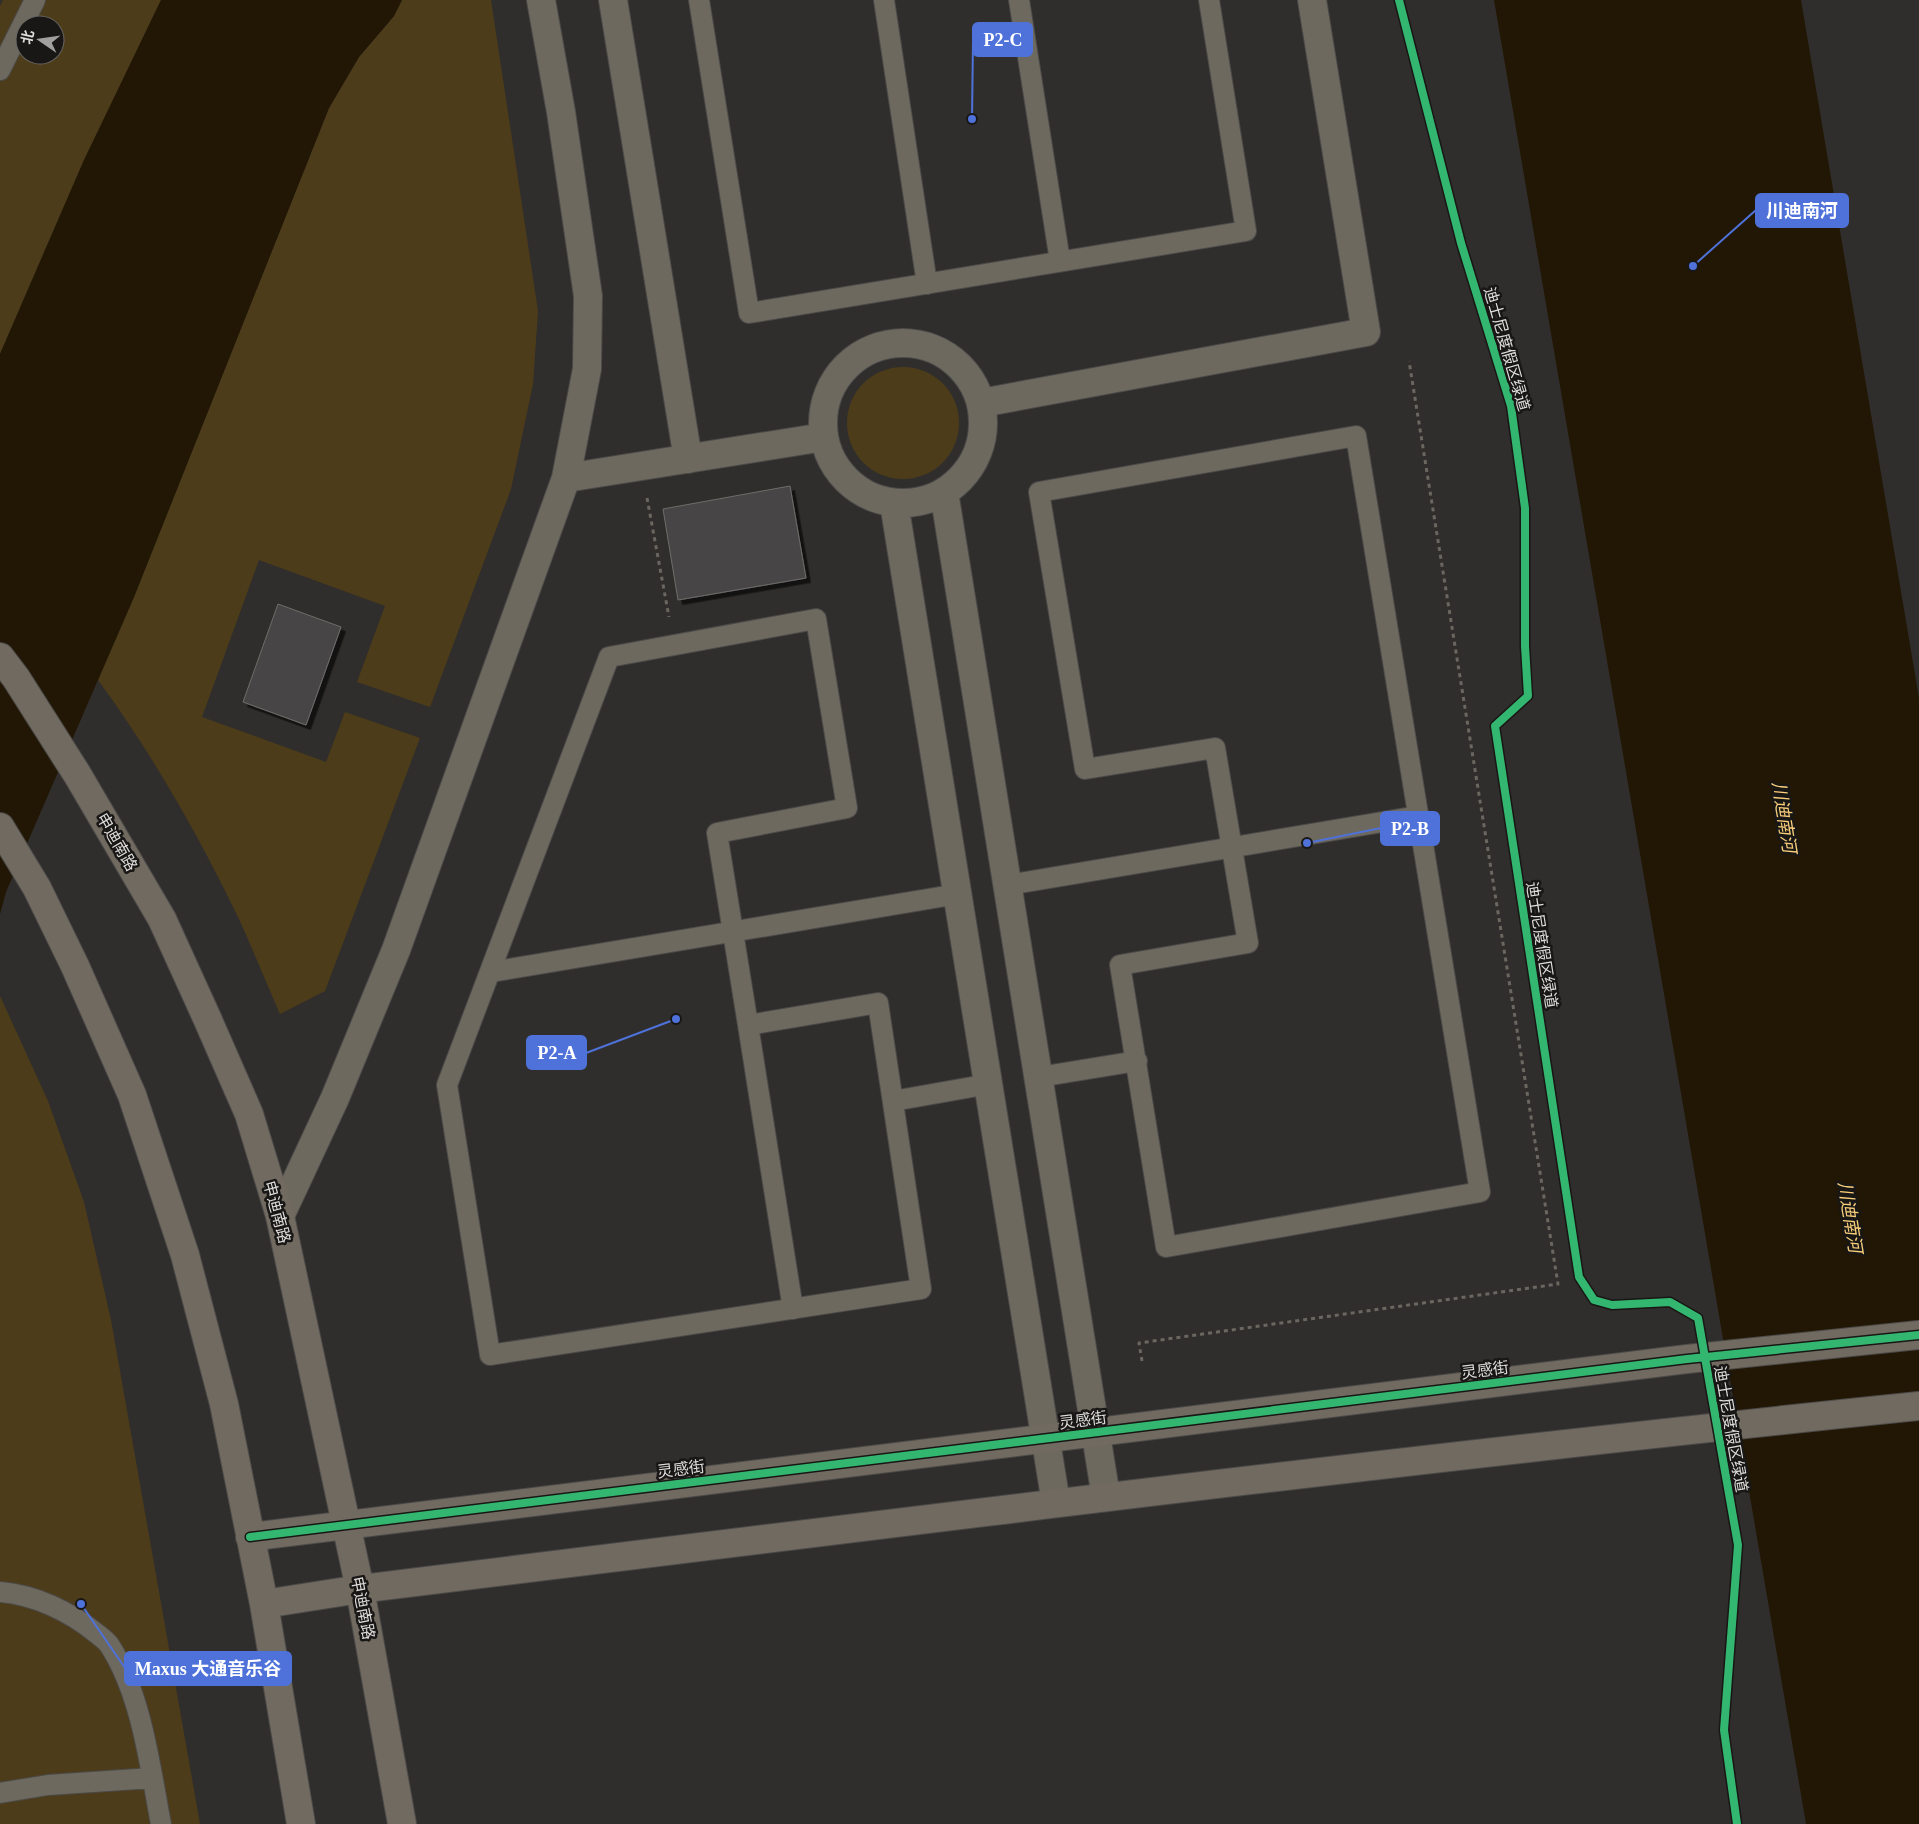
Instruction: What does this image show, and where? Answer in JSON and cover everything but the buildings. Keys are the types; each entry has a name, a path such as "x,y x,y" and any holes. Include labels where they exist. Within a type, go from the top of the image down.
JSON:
{"street":[{"path":"280,1216 335,1098 396,950 566,478 586,369 588,296 561,112 541,0"},
{"path":"613,0 688,459"},
{"path":"981,403 1366,332 1312,0"},
{"path":"900,342 927,346 951,358 970,378 981,403 983,428 977,454 964,476 944,492 920,502 894,503 870,496 848,482 833,461 824,437 824,410 833,384 850,362 873,348 900,342"},
{"path":"566,478 824,437"},
{"path":"944,492 1106,1497"},
{"path":"894,503 1056,1503"},
{"name":"申迪南路","path":"0,657 16,678 78,774 162,919 249,1114 280,1216 347,1525 402,1824"},
{"path":"0,827 37,888 75,966 132,1095 185,1254 224,1404 264,1604 301,1824"},
{"name":"灵感街","path":"250,1537 1687,1359 1919,1335"},
{"path":"264,1604 360,1589 1106,1497 1696,1429 1919,1406"}],"lane":[{"path":"0,70 35,0"},
{"path":"699,0 749,313 1246,231 1209,0"},
{"path":"884,0 927,284"},
{"path":"1019,0 1060,262"},
{"path":"1356,436 1480,1192 1166,1247 1120,965 1248,943 1231,847 1215,748 1085,769 1039,492 1356,436"},
{"path":"748,1025 878,1003 921,1289 792,1309 490,1355 447,1085 609,657 816,619 847,808 716,833 792,1309"},
{"path":"1008,885 1418,816"},
{"path":"491,972 731,930 958,894"},
{"path":"1039,1077 1137,1061"},
{"path":"893,1101 988,1084"},
{"path":"0,1592 17,1594 52,1606 81,1620 109,1644 128,1682 142,1730 161,1824"},
{"path":"0,1793 48,1785 152,1778"}],"path":[{"path":"646,495 669,618"}],"shaded area":[{"path":"3,0 161,0 84,160 0,354 0,6"},
{"path":"402,0 491,0 538,311 533,384 511,489 430,707 357,682 385,606 259,560 202,717 326,762 345,712 420,738 325,991 280,1014 239,919 208,857 138,737 98,680 134,597 329,108 359,57 394,16"},
{"path":"903,367 924,372 942,384 954,402 959,423 954,444 942,462 924,474 903,479 882,474 864,462 852,444 847,423 852,402 864,384 882,372"},
{"path":"0,996 48,1101 84,1202 111,1320 200,1824 0,1824"}],"water":[{"path":"161,0 402,0 394,16 359,57 329,108 134,597 6,892 0,914 0,354 84,160"},
{"path":"1494,0 1801,0 1919,698 1919,1824 1806,1824"}],"cycle path":[{"name":"迪士尼度假区绿道","path":"1399,0 1461,243 1511,406 1525,508 1525,646 1528,696 1495,726 1579,1277 1594,1300 1612,1305 1670,1302 1698,1318 1738,1545 1724,1730 1737,1824"},
{"name":"迪士尼度假区绿道","path":"250,1537 1687,1359 1919,1335"}],"place":[{"name":"P2-C","path":"972,119"},
{"name":"川迪南河","path":"1693,266"},
{"name":"P2-B","path":"1307,843"},
{"name":"P2-A","path":"676,1019"},
{"name":"Maxus 大通音乐谷","path":"81,1604"}]}
